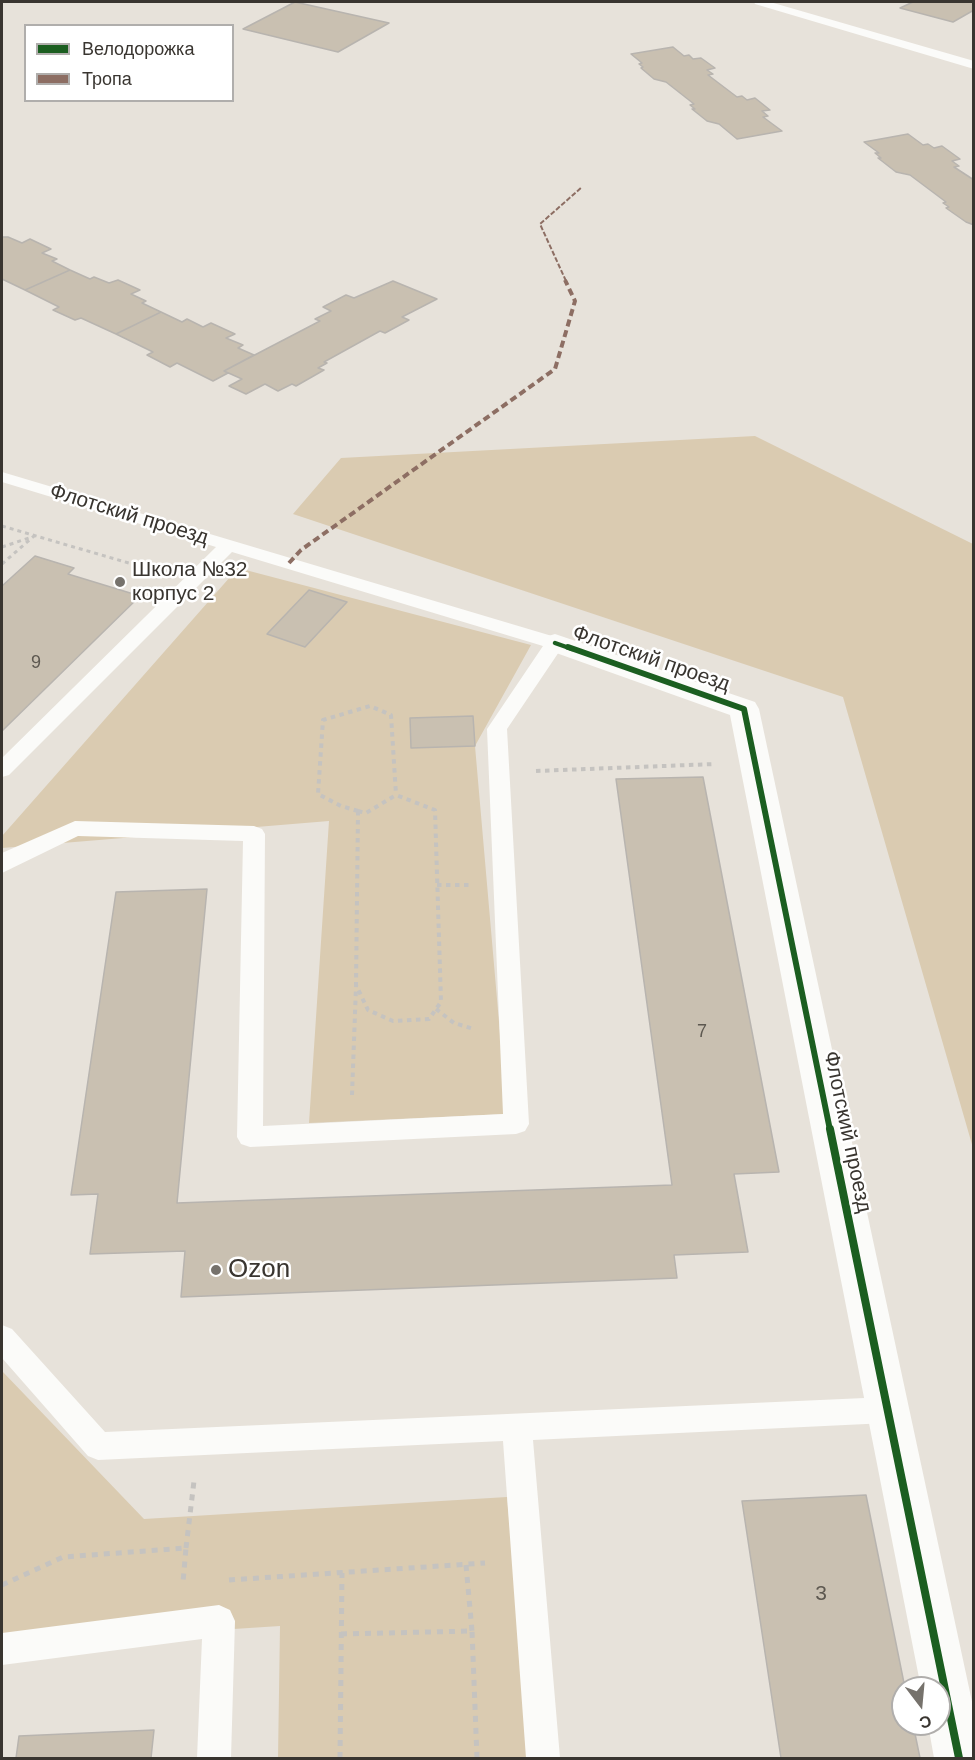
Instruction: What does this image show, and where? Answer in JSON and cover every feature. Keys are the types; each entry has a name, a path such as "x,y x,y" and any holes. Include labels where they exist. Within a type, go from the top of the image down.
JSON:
{"street":[{"name":"Флотский проезд","path":"555,643 744,709 959,1758"}],"lane":[{"path":"759,2 974,65"},
{"name":"Флотский проезд","path":"2,477 555,643"},
{"path":"2,770 229,545"},
{"path":"2,866 3,861 75,828 254,834 250,1137 516,1124 497,729 555,643"},
{"path":"2,1338 98,1446 887,1410"},
{"path":"517,1427 543,1758"},
{"path":"2,1649 219,1621 214,1758"}],"path":[{"path":"2,526 164,573"},
{"path":"2,547 35,536"},
{"path":"2,564 35,536"},
{"path":"356,985 368,1010 393,1021 429,1019 441,1002 435,810 396,795 366,813 342,808 318,794 323,720 370,706 391,715 396,795"},
{"path":"500,773 755,763"},
{"path":"352,1093 358,811"},
{"path":"195,1582 183,1582 199,1441"},
{"path":"2,1585 63,1557 186,1548"},
{"path":"217,1580 527,1561"},
{"path":"466,1564 472,1631 477,1758"},
{"path":"340,1758 342,1573"},
{"path":"341,1634 472,1631"}],"shaded area":[{"path":"755,436 973,544 973,1148 843,697 293,514 341,458"},
{"path":"238,568 531,645 475,746 507,1114 309,1123 329,821 2,848 2,836"},
{"path":"2,1371 144,1519 507,1497 532,1758 278,1758 280,1626 2,1644"}],"building":[{"path":"295,2 389,23 338,52 243,29"},
{"path":"913,2 974,2 974,10 953,22 900,8"},
{"path":"673,47 684,56 689,55 693,59 701,58 715,68 707,70 713,74 708,75 737,97 742,96 747,100 755,98 770,110 762,111 768,116 763,117 782,131 737,139 719,124 707,121 692,109 695,109 690,105 694,104 666,82 654,79 641,68 643,67 639,64 642,63 631,54"},
{"path":"908,134 923,145 928,144 934,148 942,146 960,159 952,161 959,166 954,167 974,180 974,225 946,208 949,207 943,203 946,202 910,175 896,172 878,158 881,158 875,153 879,153 864,142"},
{"path":"2,237 22,243 30,239 51,249 42,253 57,259 52,261 70,270 25,290 2,279"},
{"path":"70,270 90,279 94,277 109,283 118,280 140,290 131,294 146,301 142,303 161,312 116,334 81,318 75,320 53,310 59,307 25,290"},
{"path":"393,281 437,299 402,317 409,320 385,333 380,331 324,362 327,363 318,368 324,370 296,386 292,384 278,391 265,384 246,394 229,386 242,379 224,371 320,321 315,319 331,311 323,307 346,295 354,298"},
{"path":"161,312 182,322 187,319 203,327 211,323 235,334 226,338 243,345 238,348 254,355 224,371 228,373 213,381 177,363 170,367 147,355 153,352 116,334"},
{"name":"Школа №32 корпус 2","path":"35,556 74,568 68,574 140,596 2,731 2,586"},
{"path":"309,590 347,602 305,647 267,634"},
{"path":"473,716 475,746 411,748 410,718"},
{"path":"703,777 779,1172 734,1174 748,1252 674,1255 677,1278 181,1297 185,1251 90,1254 98,1194 71,1195 116,892 207,889 177,1203 672,1185 616,779"},
{"path":"866,1495 903,1676 891,1676 891,1736 915,1736 920,1758 781,1758 742,1501"},
{"path":"154,1730 151,1758 16,1758 19,1736"}],"marked path":[{"path":"289,563 301,550 555,369 575,301 540,224 582,187"}],"cycle path":[{"path":"555,643 744,709 959,1758"}],"place":[{"name":"Школа №32 корпус 2","path":"120,582"},
{"name":"Ozon","path":"216,1270"}]}
